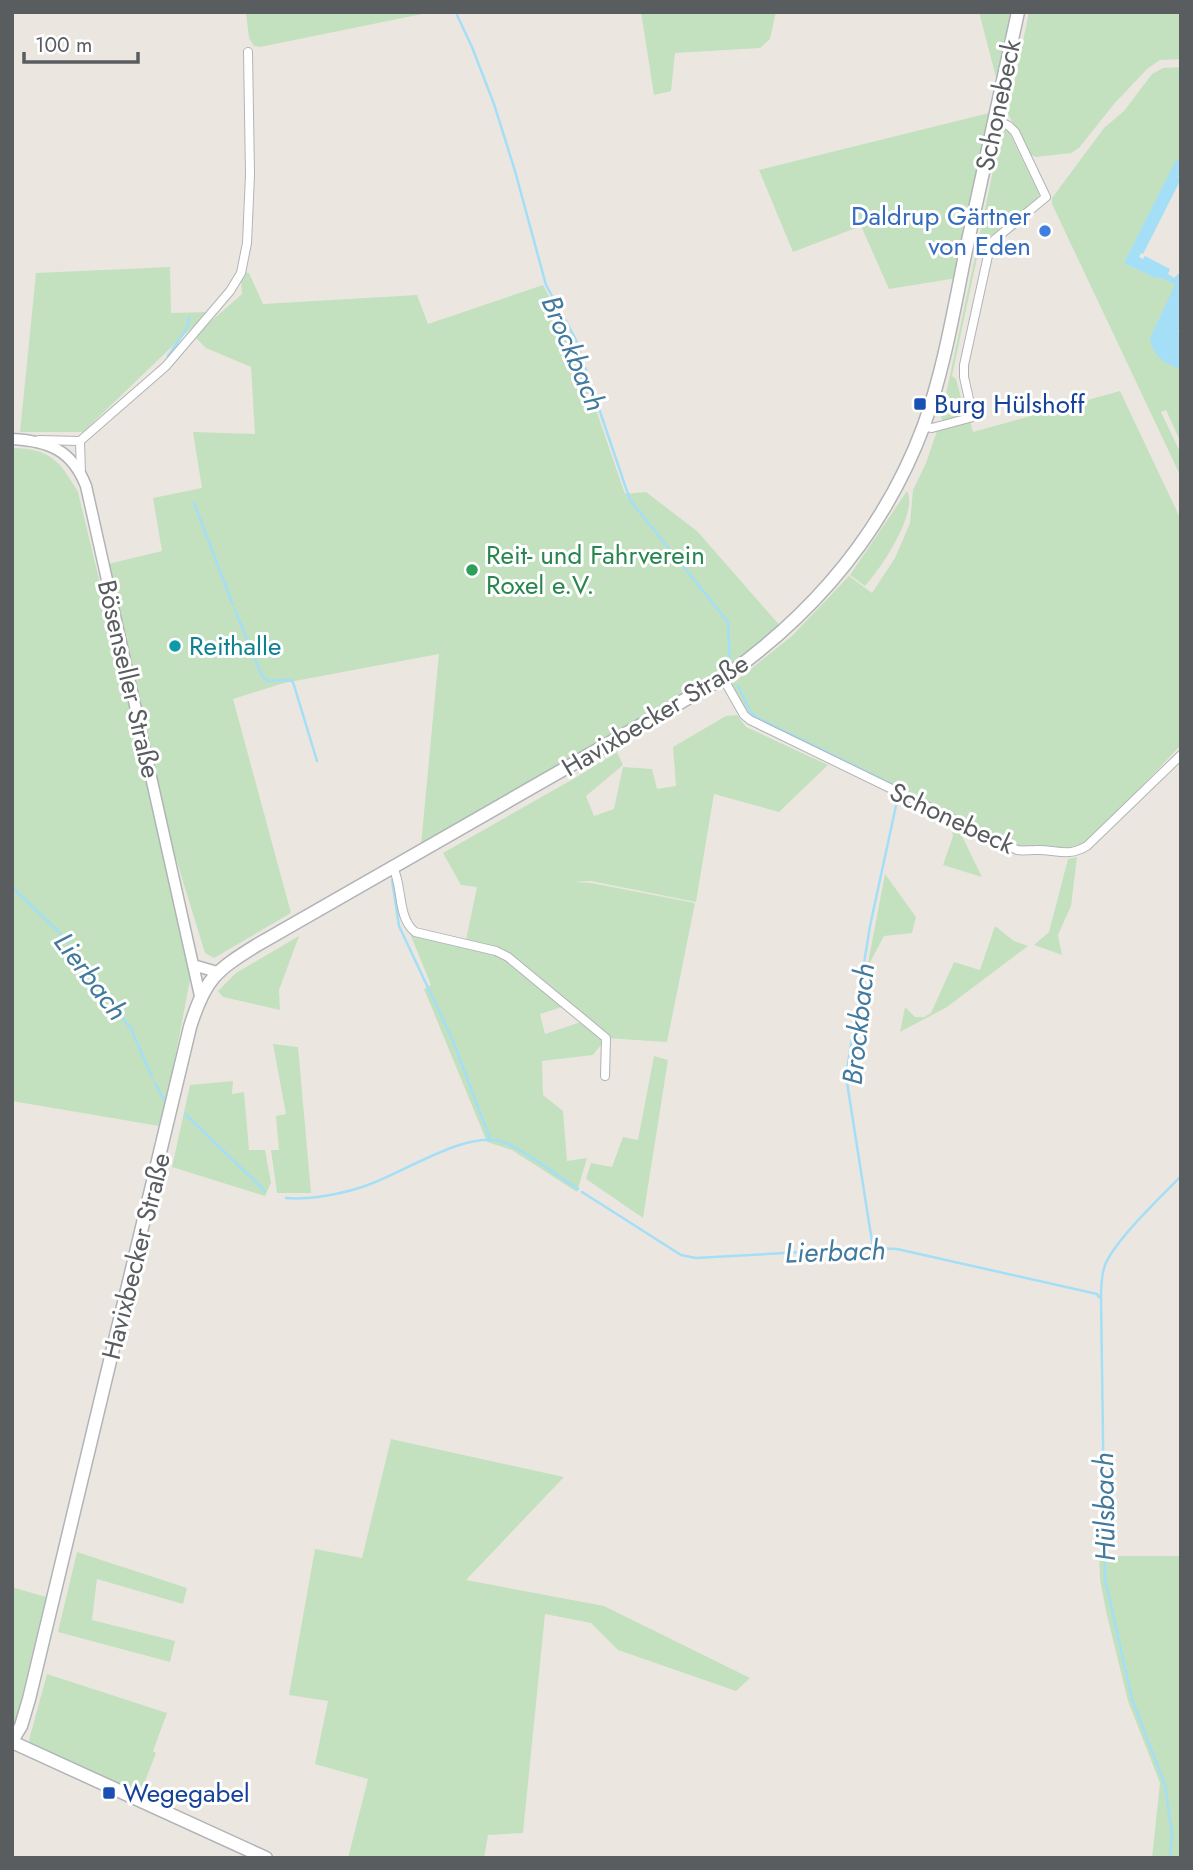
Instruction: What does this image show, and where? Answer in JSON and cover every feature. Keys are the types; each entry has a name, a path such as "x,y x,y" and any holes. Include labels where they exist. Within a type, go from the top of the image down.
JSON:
{"main road":[{"name":"Schonebeck","path":"960,281 1018,12"},
{"name":"Havixbecker Straße","path":"12,1742 24,1719 33,1686 190,1027 200,996 217,972 257,945 723,678 785,631 838,575 892,495 923,426 936,386 960,281"},
{"path":"12,1742 266,1858"}],"street":[{"path":"36,440 80,441 166,366 230,291 241,273 247,243 250,175 248,52"},
{"path":"923,426 932,428 973,417 964,365 989,251 994,240 1046,197 1015,132 995,119"},
{"name":"Bösenseller Straße","path":"12,439 36,440 63,452 81,474 89,496 200,996"},
{"path":"80,441 81,474"},
{"name":"Schonebeck","path":"723,678 744,715 750,720 1025,852 1036,850 1068,854 1087,846 1181,755"},
{"path":"393,867 399,881 407,926 415,932 496,951 508,957 606,1038 605,1076"},
{"path":"193,965 217,972"}],"green space":[{"path":"246,12 432,12 260,47 254,46 249,38"},
{"path":"641,12 776,12 770,39 760,48 675,53 671,91 654,95"},
{"path":"979,12 1014,12 998,85"},
{"path":"1029,12 1181,12 1181,59 1160,60 1147,69 1114,104 1079,148 1071,153 1036,157 1029,154 1008,114"},
{"path":"1181,67 1181,162 1177,161 1124,263 1176,285 1150,338 1181,369 1181,443 1166,410 1161,412 1181,454 1181,477 1052,204 1052,198 1104,128 1124,111 1152,74 1163,68"},
{"path":"993,112 957,278 889,289 861,226 793,252 759,170"},
{"path":"1002,128 1007,128 1039,194 1038,198 996,236 982,234 952,376 956,379 963,405 959,417 944,422 941,418"},
{"path":"170,267 171,313 208,312 83,432 20,432 36,273"},
{"path":"244,272 249,273 263,304 417,295 428,324 543,285 571,337 625,494 646,492 697,531 782,628 721,676 421,845 439,654 284,683 233,699 291,913 214,958 205,953 174,852 108,564 162,551 153,498 202,488 193,432 255,434 251,367 206,348 194,336 242,294 241,280"},
{"path":"1120,391 1181,520 1181,745 1087,844 1075,850 1023,848 754,720 747,714 731,685 792,636 849,576 872,593 895,558 910,523 913,490 937,431 970,421 973,432"},
{"path":"12,448 36,451 52,458 78,492 171,878 191,975 163,1120 159,1126 12,1101"},
{"path":"907,491 908,512 903,526 880,567 865,586 850,575"},
{"path":"737,715 746,727 828,765 779,812 714,794 696,902 591,881 573,882 695,903 667,1042 606,1038 510,953 466,940 477,887 461,885 443,853 617,752 623,765 586,796 594,816 614,809 623,767 652,769 657,789 676,786 673,747 726,716"},
{"path":"951,825 958,828 982,877 943,865 953,836"},
{"path":"1077,857 1071,906 1058,935 1062,955 1034,945 1049,932 1068,859"},
{"path":"885,874 916,917 912,933 884,936 867,968"},
{"path":"995,926 1014,941 1028,946 947,1007 900,1032 905,1007 915,1017 924,1017 931,1013 954,962 980,970"},
{"path":"409,931 414,935 506,960 562,1007 540,1014 545,1034 581,1022 604,1041 593,1055 542,1061 543,1095 563,1111 567,1161 587,1158 577,1192 512,1150 487,1142 424,989 431,985"},
{"path":"299,936 279,990 280,1010 223,997 218,991 236,973"},
{"path":"273,1044 298,1047 311,1193 277,1193 271,1150 279,1150 276,1116 286,1114"},
{"path":"654,1056 668,1060 643,1218 586,1179 591,1163 612,1167 623,1137 638,1140"},
{"path":"233,1081 232,1094 244,1092 249,1150 265,1150 271,1183 265,1196 172,1167 190,1085"},
{"path":"391,1439 564,1477 466,1580 604,1606 750,1678 736,1691 618,1650 591,1623 545,1614 523,1833 488,1835 484,1858 348,1858 368,1779 315,1764 328,1701 289,1695 315,1549 362,1558"},
{"path":"77,1552 187,1588 183,1604 97,1579 92,1620 175,1641 170,1662 58,1632"},
{"path":"1099,1556 1181,1556 1181,1858 1152,1858 1160,1783 1128,1701 1106,1611"},
{"path":"12,1587 46,1597 15,1724 12,1723"},
{"path":"47,1674 167,1713 153,1751 156,1753 140,1794 31,1744 29,1740"}],"water":[{"path":"1176,160 1181,162 1181,173 1178,177 1181,179 1139,257 1143,259 1145,256 1170,269 1168,274 1174,278 1181,271 1181,326 1178,331 1181,335 1181,369 1160,358 1150,338 1175,285 1124,263"}],"waterway":[{"name":"Brockbach","path":"457,15 494,104 546,285 575,338 630,500 728,622 730,667"},
{"path":"168,356 187,328 189,317"},
{"path":"194,503 233,605"},
{"path":"235,610 262,676 268,681 293,682 317,761"},
{"name":"Brockbach","path":"738,686 750,711 756,717 900,788"},
{"name":"Brockbach","path":"873,1248 846,1076 870,926 897,801"},
{"path":"392,880 399,926 453,1041 490,1139"},
{"name":"Lierbach","path":"12,887 64,937 131,1029 152,1077"},
{"name":"Lierbach","path":"155,1083 164,1100"},
{"name":"Lierbach","path":"185,1114 265,1191"},
{"name":"Lierbach","path":"286,1198 315,1197 356,1189 455,1146 491,1140 514,1147 578,1189"},
{"name":"Hülsbach","path":"1170,1858 1172,1833 1165,1785 1132,1699 1105,1579 1101,1290 1105,1265 1110,1255 1139,1219 1181,1176"},
{"name":"Lierbach","path":"582,1192 681,1255 696,1258 897,1249 1097,1294 1099,1297"}],"place":[{"name":"Daldrup Gärtner von Eden","path":"1045,231"},
{"name":"Burg Hülshoff","path":"920,404"},
{"name":"Reit- und Fahrverein Roxel e.V.","path":"472,570"},
{"name":"Reithalle","path":"175,646"},
{"name":"Wegegabel","path":"109,1793"}]}
